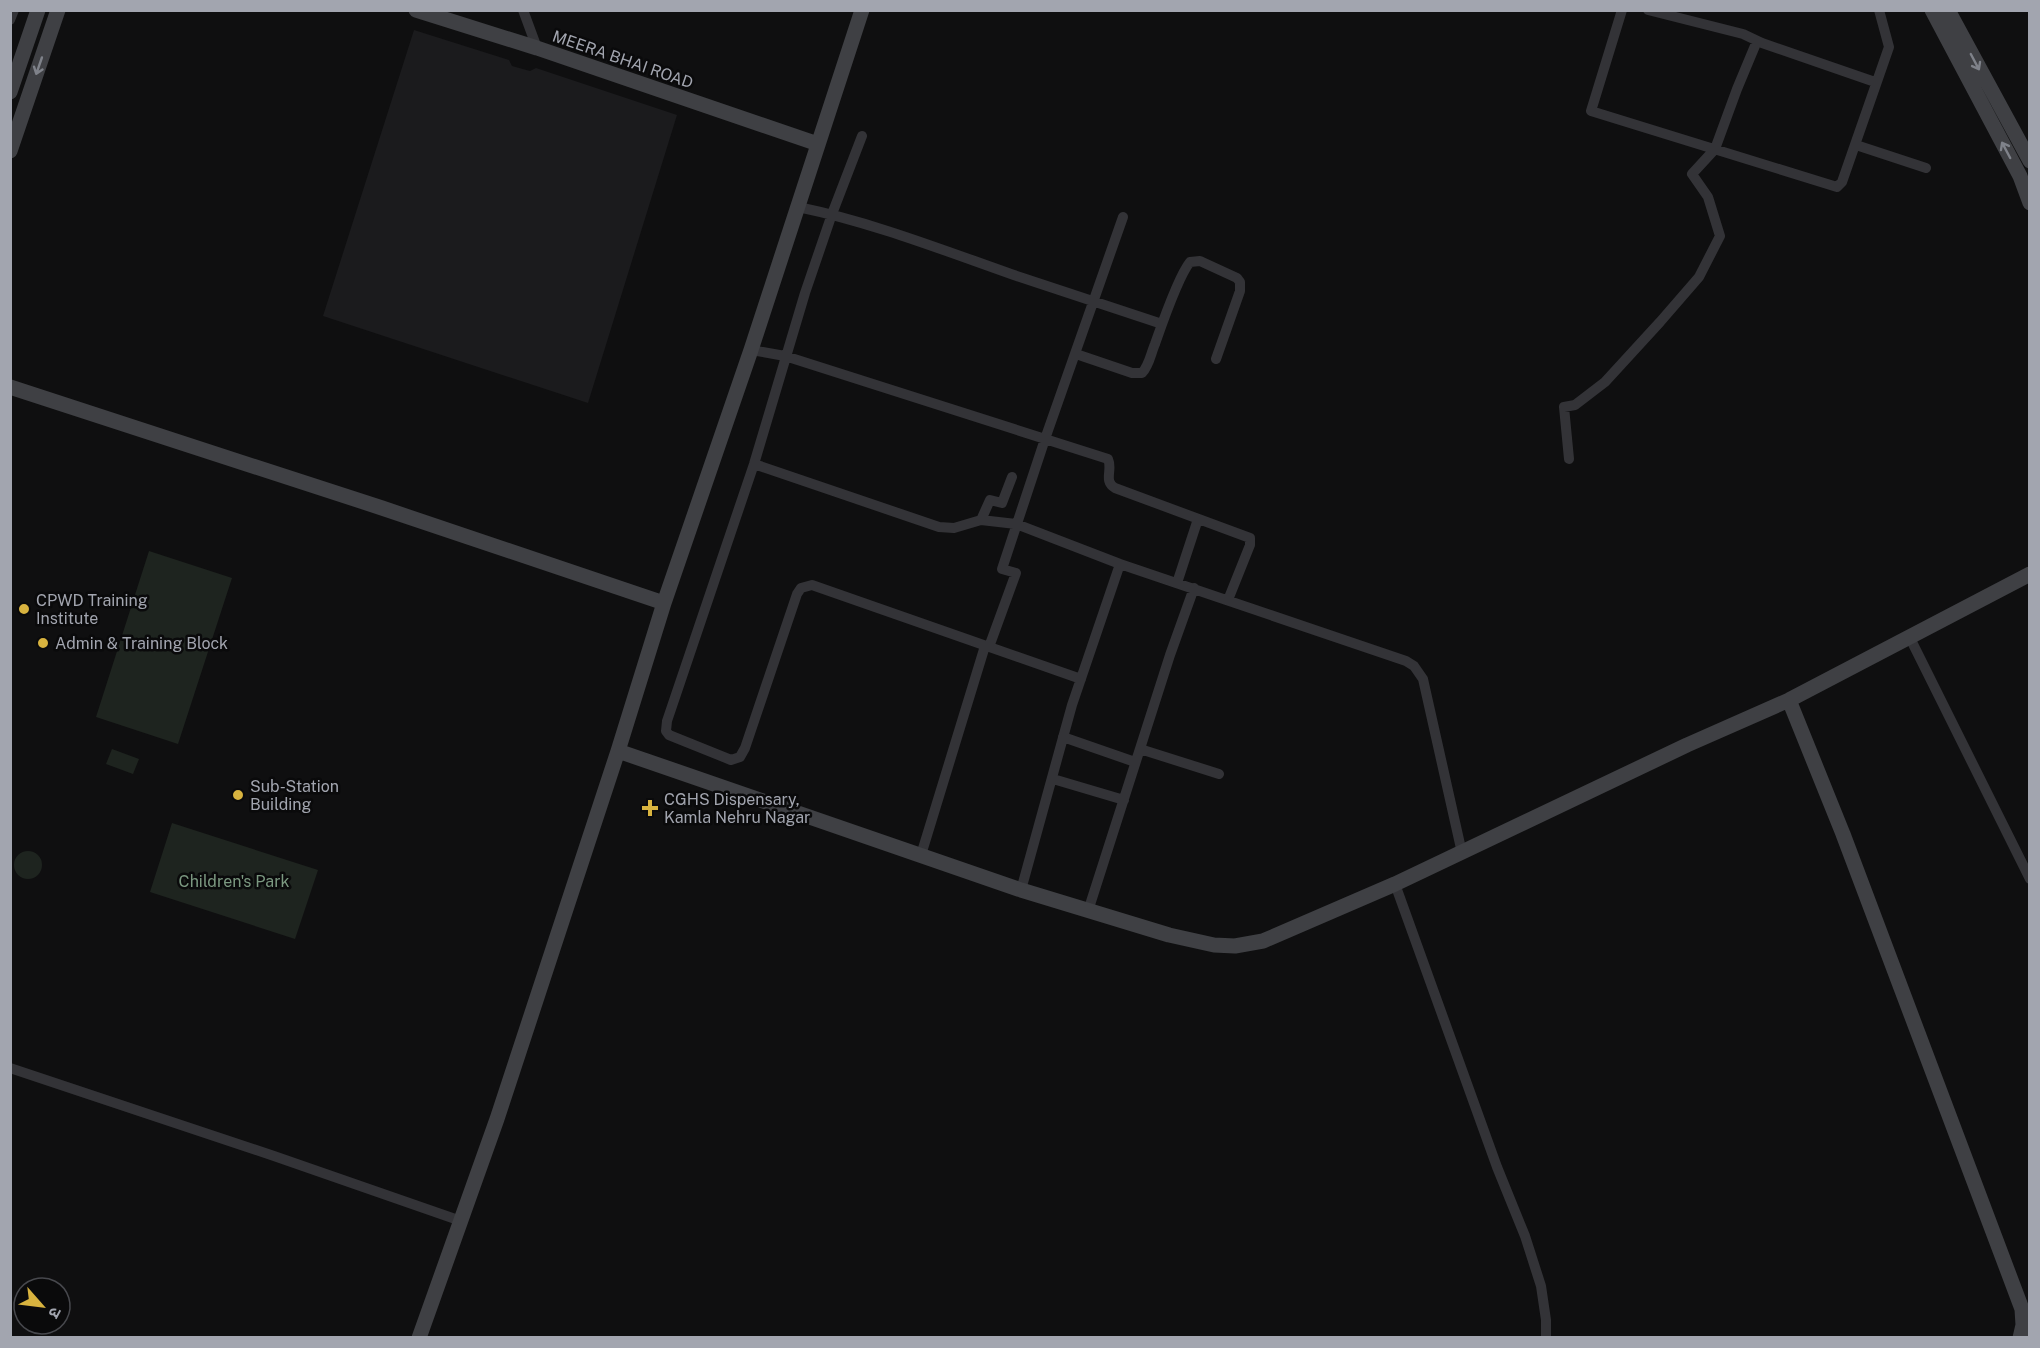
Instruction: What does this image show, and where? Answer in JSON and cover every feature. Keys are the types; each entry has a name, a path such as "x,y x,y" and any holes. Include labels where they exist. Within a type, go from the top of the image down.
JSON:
{"street":[{"path":"10,20 14,10"},
{"path":"10,92 38,10"},
{"path":"10,151 58,10"},
{"name":"MEERA BHAI ROAD","path":"416,10 537,48 818,144"},
{"path":"522,10 537,48"},
{"path":"419,1338 501,1108 664,603 751,350 862,10"},
{"path":"1622,10 1591,111 1837,187 1842,182 1856,145 1857,134 1889,47 1879,10"},
{"path":"1648,10 1743,34 1875,82"},
{"path":"1932,10 2020,176 2030,203"},
{"path":"1947,10 2030,161"},
{"path":"1569,459 1564,407 1575,405 1605,382 1660,322 1699,277 1720,236 1708,197 1692,174 1715,149 1757,41"},
{"path":"862,136 832,214 785,356 754,464 667,721 666,731 669,735 731,760 740,757 797,594 801,588 812,585 1081,679"},
{"path":"1856,145 1926,168"},
{"path":"798,207 832,214 920,241 1162,324"},
{"path":"921,855 987,647 1016,573 1002,569 1016,524 1123,217"},
{"path":"1076,354 1132,373 1142,373 1186,267 1190,262 1200,261 1240,282 1240,291 1216,358"},
{"path":"751,350 785,356 1108,459 1111,465 1108,481 1115,488 1250,538 1250,545 1228,600"},
{"path":"10,387 664,603"},
{"path":"754,464 939,527 954,528 981,520 1016,524 1120,564 1407,661 1414,666 1423,679 1462,853"},
{"path":"981,520 990,500 1002,503 1011,477"},
{"path":"1177,583 1198,519"},
{"path":"1021,890 1063,737 1120,564"},
{"path":"618,751 1021,890 1169,935 1214,945 1234,946 1263,941 1462,853 1687,745 1789,700 2030,574"},
{"path":"1088,911 1194,588"},
{"path":"1909,636 2030,879"},
{"path":"1789,700 1843,834 2025,1323"},
{"path":"1063,737 1136,762"},
{"path":"1140,749 1219,774"},
{"path":"1053,778 1124,800"},
{"path":"1395,884 1497,1167 1525,1236 1541,1286 1546,1338"},
{"path":"10,1068 461,1221"}],"shaded area":[{"path":"414,30 509,60 512,66 530,71 536,68 677,115 588,403 323,316"}],"green space":[{"path":"149,551 232,578 178,744 96,717"},
{"path":"112,749 139,759 133,774 106,764"},
{"name":"Children's Park","path":"172,823 318,870 295,939 150,892"},
{"path":"28,851 38,855 42,865 38,875 28,879 18,875 14,865 18,855"}],"place":[{"name":"CPWD Training Institute","path":"24,609"},
{"name":"Admin & Training Block","path":"43,643"},
{"name":"Sub-Station Building","path":"238,795"},
{"name":"CGHS Dispensary, Kamla Nehru Nagar","path":"650,808"}]}
